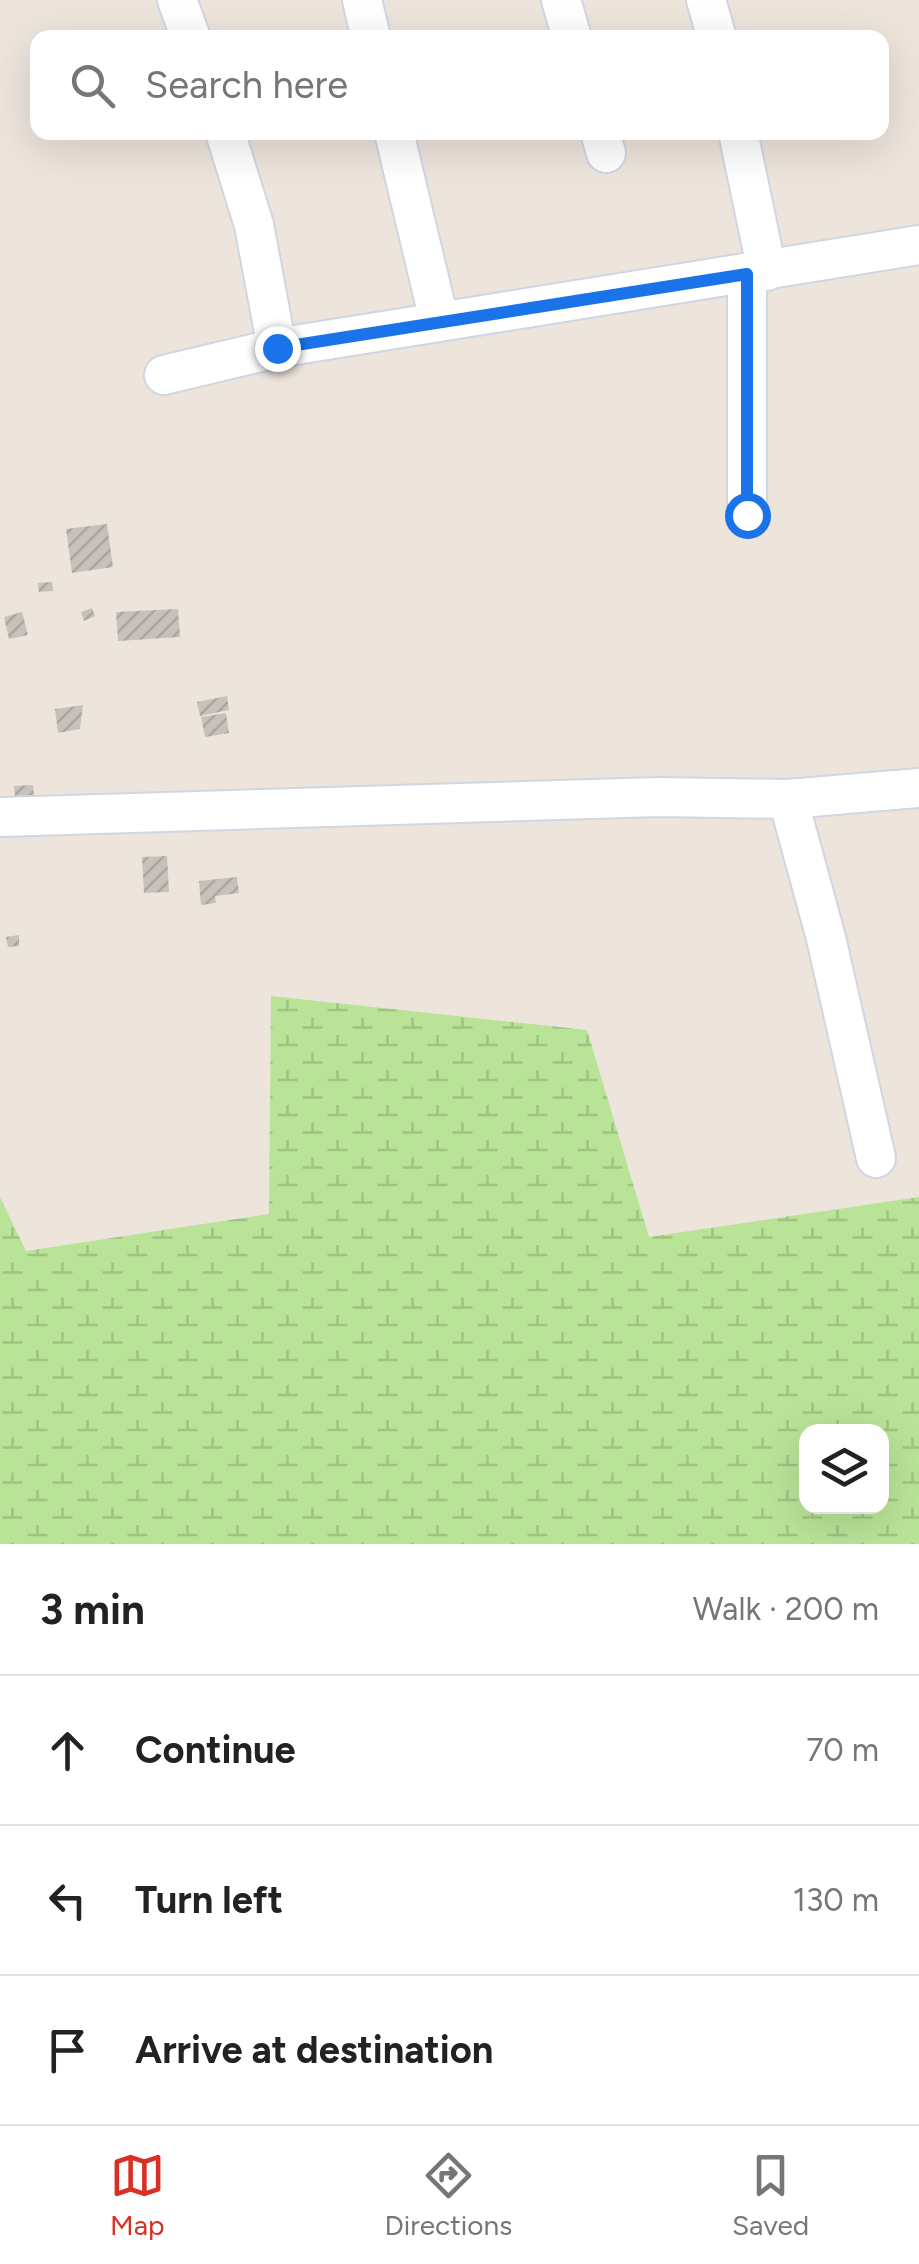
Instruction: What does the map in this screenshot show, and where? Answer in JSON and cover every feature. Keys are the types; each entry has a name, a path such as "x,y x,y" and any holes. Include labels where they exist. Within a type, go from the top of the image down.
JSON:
{"street":[{"path":"177,0 188,30"},
{"path":"362,0 369,30"},
{"path":"561,0 570,30"},
{"path":"706,0 714,30"},
{"path":"228,140 254,225 277,348"},
{"path":"396,140 439,320"},
{"path":"739,140 757,272 747,515"},
{"path":"164,376 277,348 919,245"},
{"path":"0,817 659,798 788,799 919,788"},
{"path":"788,799 826,938 876,1158"}],"green space":[{"path":"271,996 587,1030 649,1237 919,1197 919,1544 0,1544 0,1197 26,1251 269,1214"}],"building":[{"path":"107,524 113,567 72,573 66,529"},
{"path":"52,582 53,591 39,592 38,583"},
{"path":"92,608 95,616 84,621 81,612"},
{"path":"178,609 180,637 118,641 116,612"},
{"path":"22,612 28,635 9,639 4,617"},
{"path":"227,696 229,710 200,716 197,702"},
{"path":"83,705 80,729 58,733 55,709"},
{"path":"226,713 229,733 205,737 201,717"},
{"path":"33,785 34,797 15,799 14,786"},
{"path":"167,856 169,892 144,893 142,857"},
{"path":"237,877 239,893 215,896 216,903 201,905 199,881"},
{"path":"19,935 19,946 8,947 6,937"}],"route":[{"path":"277,348 747,274 747,515"}]}
